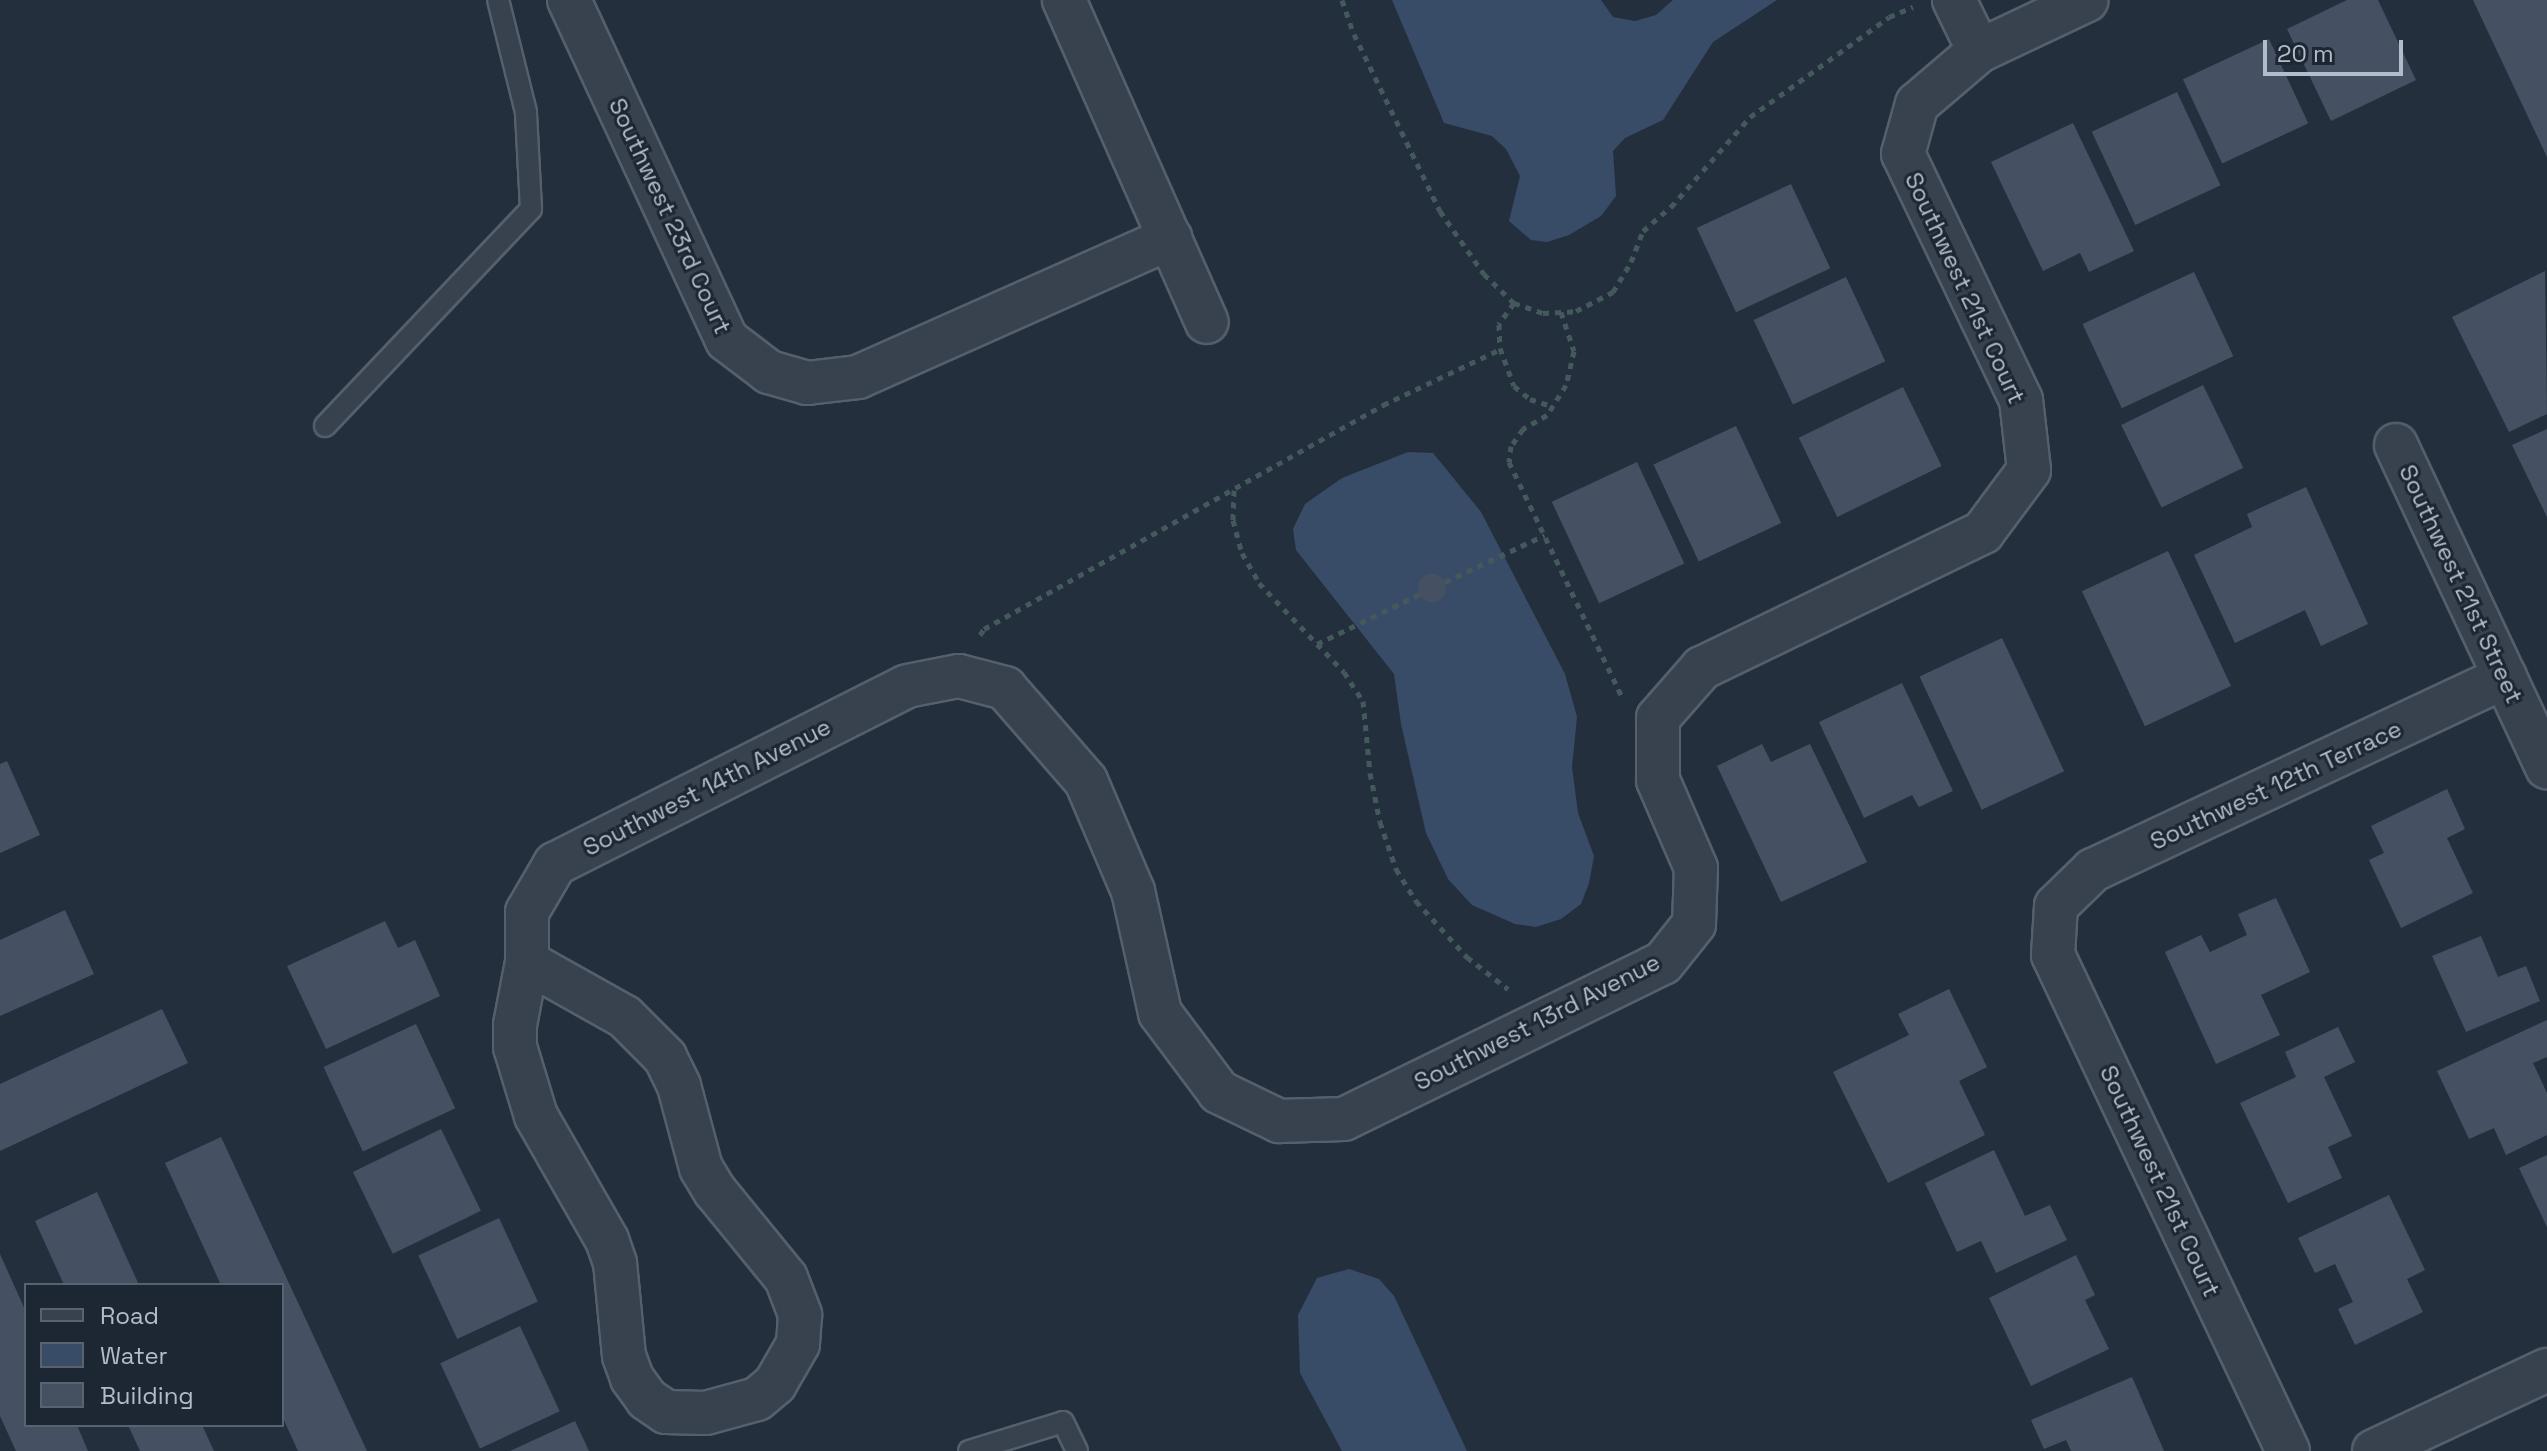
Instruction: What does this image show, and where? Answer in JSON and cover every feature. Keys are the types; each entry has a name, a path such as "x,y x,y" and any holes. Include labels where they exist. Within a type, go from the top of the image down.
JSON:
{"street":[{"name":"Southwest 23rd Court","path":"569,0 727,340 769,372 807,383 858,377 1170,238"},
{"path":"1064,0 1207,322"},
{"path":"1937,2 1979,51 2087,0"},
{"name":"Southwest 21st Court","path":"1658,718 1702,668 1983,532 2029,470 2021,400 1903,154 1917,104 1979,51"},
{"name":"Southwest 21st Street","path":"2396,445 2547,767"},
{"name":"Southwest 13rd Avenue","path":"959,676 1005,688 1086,781 1133,891 1160,1013 1219,1092 1279,1121 1344,1119 1663,963 1694,924 1696,868 1658,780 1658,718"},
{"name":"Southwest 14th Avenue","path":"527,962 625,1017 665,1057 679,1086 701,1168 715,1191 791,1289 800,1315 798,1344 775,1384 757,1399 706,1413 666,1412 647,1399 632,1378 624,1356 615,1263 607,1240 536,1116 515,1047 515,1025 527,962 527,912 555,864 907,686 959,676"},
{"name":"Southwest 12th Terrace","path":"2056,906 2093,870 2505,677"},
{"name":"Southwest 21st Court","path":"2056,906 2053,955 2288,1451"},
{"path":"2374,1451 2547,1370"}],"lane":[{"path":"325,426 531,209 526,112 498,0"},
{"path":"969,1451 1063,1422 1077,1451"}],"path":[{"path":"1342,0 1354,34 1440,211 1484,274 1514,303 1543,313 1576,311 1613,292 1631,262 1643,231 1671,207 1750,117 1889,17 1937,2"},
{"path":"1514,303 1499,324 1501,349 1514,386 1530,399 1552,406"},
{"path":"1561,312 1574,351 1566,385 1547,415 1523,429 1511,446 1509,462 1626,707 1658,718"},
{"path":"959,676 984,629 1383,405 1501,349"},
{"path":"1234,489 1233,520 1242,553 1259,583 1344,672 1363,701 1370,773 1380,822 1396,869 1416,901 1467,957 1511,992 1531,1027"},
{"path":"1445,582 1545,535"},
{"path":"1317,644 1420,594"}],"water":[{"path":"1392,0 1601,0 1613,17 1635,21 1656,15 1673,0 1777,0 1713,42 1663,120 1625,138 1613,151 1616,196 1601,216 1569,235 1547,242 1531,240 1509,221 1520,176 1506,149 1492,136 1444,123"},
{"path":"1408,452 1433,453 1481,512 1565,674 1577,717 1572,767 1578,813 1594,856 1589,883 1581,904 1561,919 1536,927 1515,924 1472,905 1448,879 1426,833 1401,724 1394,674 1296,550 1293,529 1305,504 1342,478"},
{"path":"1349,1269 1379,1279 1394,1296 1467,1451 1342,1451 1300,1373 1298,1315 1317,1278"}],"building":[{"path":"2347,0 2378,0 2416,80 2331,121 2287,29"},
{"path":"2473,0 2547,0 2547,157"},
{"path":"2269,39 2308,123 2222,163 2183,79"},
{"path":"2177,92 2221,185 2135,225 2092,132"},
{"path":"2073,123 2134,251 2089,272 2080,253 2043,271 1991,162"},
{"path":"1791,184 1830,268 1736,312 1697,228"},
{"path":"2545,271 2547,414 2509,432 2452,317"},
{"path":"2194,272 2233,356 2122,408 2083,324"},
{"path":"1846,277 1885,361 1793,404 1754,320"},
{"path":"2203,385 2243,468 2162,508 2121,425"},
{"path":"1903,387 1942,466 1837,517 1799,438"},
{"path":"1736,426 1781,523 1699,561 1654,464"},
{"path":"2547,429 2547,517 2512,445"},
{"path":"1637,462 1684,564 1599,603 1552,502"},
{"path":"2306,487 2368,624 2321,646 2305,610 2235,643 2194,555 2252,527 2247,514"},
{"path":"2168,551 2231,686 2145,726 2082,591"},
{"path":"1432,574 1442,578 1446,588 1442,598 1432,602 1422,598 1418,588 1422,578"},
{"path":"2002,638 2064,771 1982,810 1920,676"},
{"path":"1902,683 1953,791 1919,807 1912,795 1864,818 1819,722"},
{"path":"1762,744 1771,762 1810,744 1867,862 1781,902 1717,766"},
{"path":"7,761 40,835 0,853 0,764"},
{"path":"2447,789 2465,829 2447,838 2473,893 2401,928 2369,860 2384,853 2371,826"},
{"path":"2276,898 2310,972 2261,995 2280,1035 2216,1064 2165,952 2201,935 2210,952 2247,935 2238,914"},
{"path":"65,910 94,974 0,1016 0,940"},
{"path":"385,921 398,948 415,940 440,996 326,1049 287,966"},
{"path":"2481,936 2498,977 2526,966 2540,1001 2466,1032 2432,956"},
{"path":"1949,989 1987,1067 1959,1081 1985,1135 1888,1183 1833,1072 1909,1035 1898,1014"},
{"path":"162,1009 188,1063 0,1151 0,1084"},
{"path":"2547,1020 2547,1057 2533,1063 2547,1093 2547,1135 2506,1155 2494,1128 2469,1139 2437,1071"},
{"path":"416,1024 455,1108 363,1151 324,1067"},
{"path":"2338,1027 2355,1062 2324,1077 2352,1136 2328,1147 2342,1178 2288,1203 2240,1103 2296,1077 2285,1052"},
{"path":"441,1129 481,1211 393,1254 353,1172"},
{"path":"221,1137 367,1451 298,1451 284,1420 284,1283 220,1283 165,1163"},
{"path":"1994,1150 2025,1216 2050,1205 2067,1240 1996,1273 1981,1241 1957,1252 1925,1183"},
{"path":"2547,1155 2547,1227 2519,1168"},
{"path":"97,1192 138,1283 63,1283 35,1221"},
{"path":"2389,1195 2425,1270 2407,1279 2423,1312 2355,1345 2338,1309 2353,1302 2335,1264 2315,1273 2298,1238"},
{"path":"499,1218 538,1301 457,1339 418,1256"},
{"path":"0,1254 24,1308 24,1427 78,1427 88,1451 16,1451 0,1416"},
{"path":"2076,1255 2095,1295 2085,1300 2109,1349 2031,1386 1989,1298"},
{"path":"520,1326 560,1411 480,1448 440,1363"},
{"path":"2132,1377 2164,1451 2071,1451 2066,1440 2044,1449 2031,1420"},
{"path":"575,1421 589,1451 510,1451"},
{"path":"129,1427 203,1427 214,1451 140,1451"}]}
